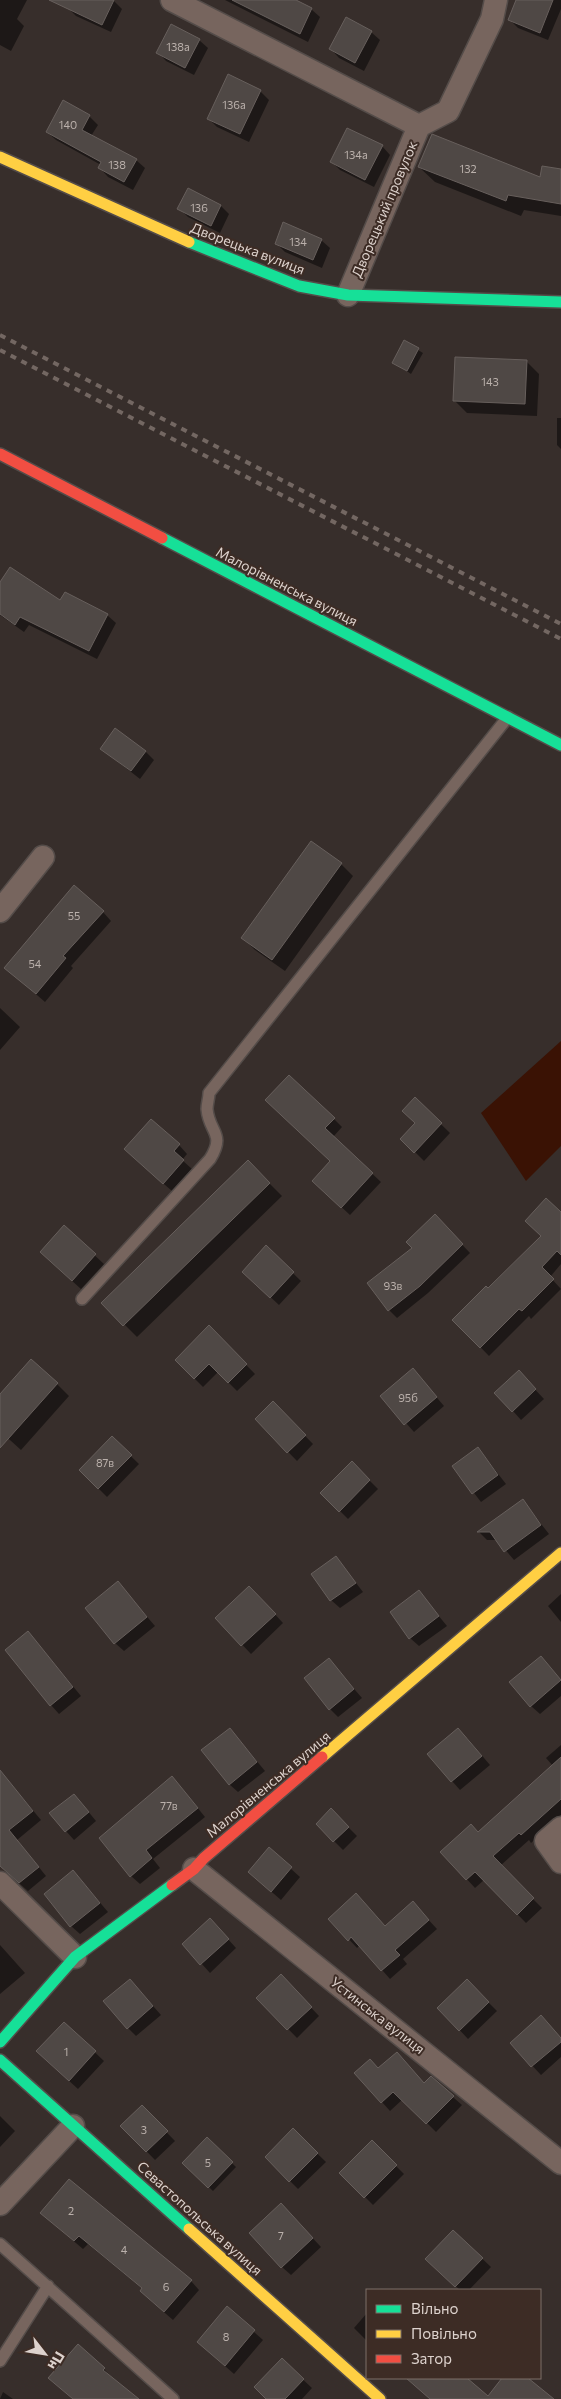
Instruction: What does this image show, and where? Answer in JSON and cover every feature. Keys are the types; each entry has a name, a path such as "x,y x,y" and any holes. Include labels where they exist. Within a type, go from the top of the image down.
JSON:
{"street":[{"path":"172,0 419,126"},
{"name":"Дворецький провулок","path":"348,295 419,126 448,111 492,19 496,0"},
{"name":"Дворецька вулиця","path":"0,157 213,253 299,286 348,295 561,302"},
{"name":"Малорівненська вулиця","path":"0,454 561,745"},
{"path":"0,911 43,857"},
{"name":"Малорівненська вулиця","path":"0,2042 75,1957 194,1869 204,1858 561,1553"},
{"path":"561,1828 546,1841 561,1862"},
{"name":"Устинська вулиця","path":"194,1869 561,2163"},
{"path":"0,1883 75,1957"},
{"name":"Севастопольська вулиця","path":"0,2060 380,2399"},
{"path":"0,2204 73,2126"}],"lane":[{"path":"82,1299 210,1159 216,1148 217,1136 207,1109 210,1093 508,717"},
{"path":"0,2244 172,2399"},
{"path":"0,2361 48,2286"}],"shaded area":[{"path":"561,1041 561,1146 526,1181 481,1113"}],"building":[{"path":"49,0 114,0 102,25"},
{"path":"232,0 296,0 312,8 300,34"},
{"path":"516,0 553,0 540,33 508,20"},
{"path":"346,17 372,31 355,63 329,49"},
{"path":"171,24 200,39 185,68 156,53"},
{"path":"228,74 261,90 240,134 207,119"},
{"path":"63,100 90,115 82,130 137,159 124,182 98,168 101,162 46,132"},
{"path":"347,128 383,145 365,180 330,162"},
{"path":"432,134 540,177 542,166 561,169 561,204 508,195 506,201 418,167"},
{"path":"188,188 221,205 211,226 177,209"},
{"path":"283,222 322,239 313,260 275,244"},
{"path":"404,340 419,348 407,371 392,363"},
{"path":"455,357 527,360 525,404 453,401"},
{"path":"10,567 60,600 65,592 108,614 89,651 20,617 15,625 0,614 0,582"},
{"path":"115,728 146,751 131,771 100,749"},
{"path":"311,841 342,863 272,960 241,938"},
{"path":"74,885 104,911 63,956 66,958 36,994 4,968"},
{"path":"289,1075 335,1118 325,1128 373,1173 341,1208 312,1181 330,1161 265,1100"},
{"path":"415,1097 442,1123 414,1153 400,1139 415,1123 402,1111"},
{"path":"151,1119 180,1144 174,1151 184,1160 163,1184 124,1149"},
{"path":"248,1160 270,1183 123,1326 101,1303"},
{"path":"546,1198 561,1212 561,1255 557,1251 542,1267 554,1279 522,1311 519,1309 480,1348 452,1320 541,1236 525,1221"},
{"path":"435,1214 463,1244 420,1286 388,1311 367,1283 412,1248 406,1242"},
{"path":"64,1225 96,1254 72,1281 40,1252"},
{"path":"266,1245 294,1272 270,1298 242,1272"},
{"path":"209,1325 247,1364 228,1383 209,1364 194,1379 175,1360"},
{"path":"31,1359 58,1383 0,1448 0,1394"},
{"path":"413,1368 437,1397 404,1425 380,1396"},
{"path":"519,1370 536,1389 512,1412 494,1393"},
{"path":"273,1401 306,1435 287,1453 255,1419"},
{"path":"112,1436 132,1455 98,1489 79,1470"},
{"path":"478,1447 498,1475 472,1494 452,1466"},
{"path":"352,1461 370,1480 339,1512 320,1493"},
{"path":"523,1499 541,1525 504,1552 490,1532 477,1532"},
{"path":"336,1556 356,1583 330,1601 311,1574"},
{"path":"118,1581 147,1617 114,1644 85,1608"},
{"path":"249,1586 276,1614 241,1646 215,1618"},
{"path":"419,1590 439,1616 409,1639 390,1612"},
{"path":"28,1631 73,1687 50,1706 5,1650"},
{"path":"541,1656 561,1680 530,1707 509,1682"},
{"path":"329,1658 354,1689 329,1710 304,1678"},
{"path":"230,1728 257,1762 229,1785 201,1750"},
{"path":"458,1728 482,1756 451,1782 427,1754"},
{"path":"561,1757 561,1799 521,1835 519,1833 493,1856 534,1898 517,1915 475,1872 466,1880 440,1852 471,1824 478,1832"},
{"path":"0,1770 33,1811 9,1830 39,1867 19,1883 0,1866"},
{"path":"172,1776 198,1808 146,1850 152,1858 130,1877 99,1838"},
{"path":"74,1794 89,1812 65,1832 49,1813"},
{"path":"331,1808 349,1827 333,1842 316,1824"},
{"path":"269,1847 292,1867 271,1892 248,1872"},
{"path":"73,1870 100,1903 70,1927 44,1894"},
{"path":"356,1893 385,1926 413,1901 429,1920 395,1950 400,1955 381,1971 351,1937 348,1941 328,1919"},
{"path":"210,1918 229,1939 200,1965 182,1944"},
{"path":"281,1974 312,2007 287,2030 256,1998"},
{"path":"130,1979 153,2006 127,2029 103,2001"},
{"path":"467,1979 489,2002 459,2031 437,2008"},
{"path":"541,2015 561,2038 561,2042 531,2067 510,2043"},
{"path":"64,2022 96,2051 69,2081 36,2051"},
{"path":"397,2052 424,2083 431,2076 454,2096 426,2124 393,2092 381,2103 354,2073 370,2059 378,2068"},
{"path":"142,2105 168,2131 146,2152 120,2126"},
{"path":"293,2128 318,2153 289,2182 265,2157"},
{"path":"207,2137 233,2162 208,2188 182,2163"},
{"path":"372,2140 397,2165 364,2198 339,2173"},
{"path":"69,2179 192,2280 164,2312 140,2291 142,2288 79,2236 74,2241 40,2213"},
{"path":"281,2203 313,2238 281,2268 249,2233"},
{"path":"453,2230 483,2258 455,2287 425,2259"},
{"path":"227,2306 255,2330 225,2366 197,2342"},
{"path":"78,2344 105,2368 103,2370 139,2399 73,2399 48,2378"},
{"path":"282,2358 304,2379 285,2399 266,2399 254,2387"},
{"path":"407,2379 468,2379 488,2396 501,2379 529,2379 554,2399 430,2399"}],"railway":[{"path":"0,335 561,624"},
{"path":"0,350 561,639"}],"traffic: fast":[{"path":"189,242 299,286 348,295 561,302"},
{"path":"162,538 561,745"},
{"path":"0,2042 75,1957 172,1885"},
{"path":"0,2060 189,2229"}],"traffic: slow":[{"path":"0,157 189,242"},
{"path":"322,1757 561,1553"},
{"path":"189,2229 380,2399"}],"traffic: jam":[{"path":"0,454 162,538"},
{"path":"172,1885 194,1869 204,1858 322,1757"}]}
